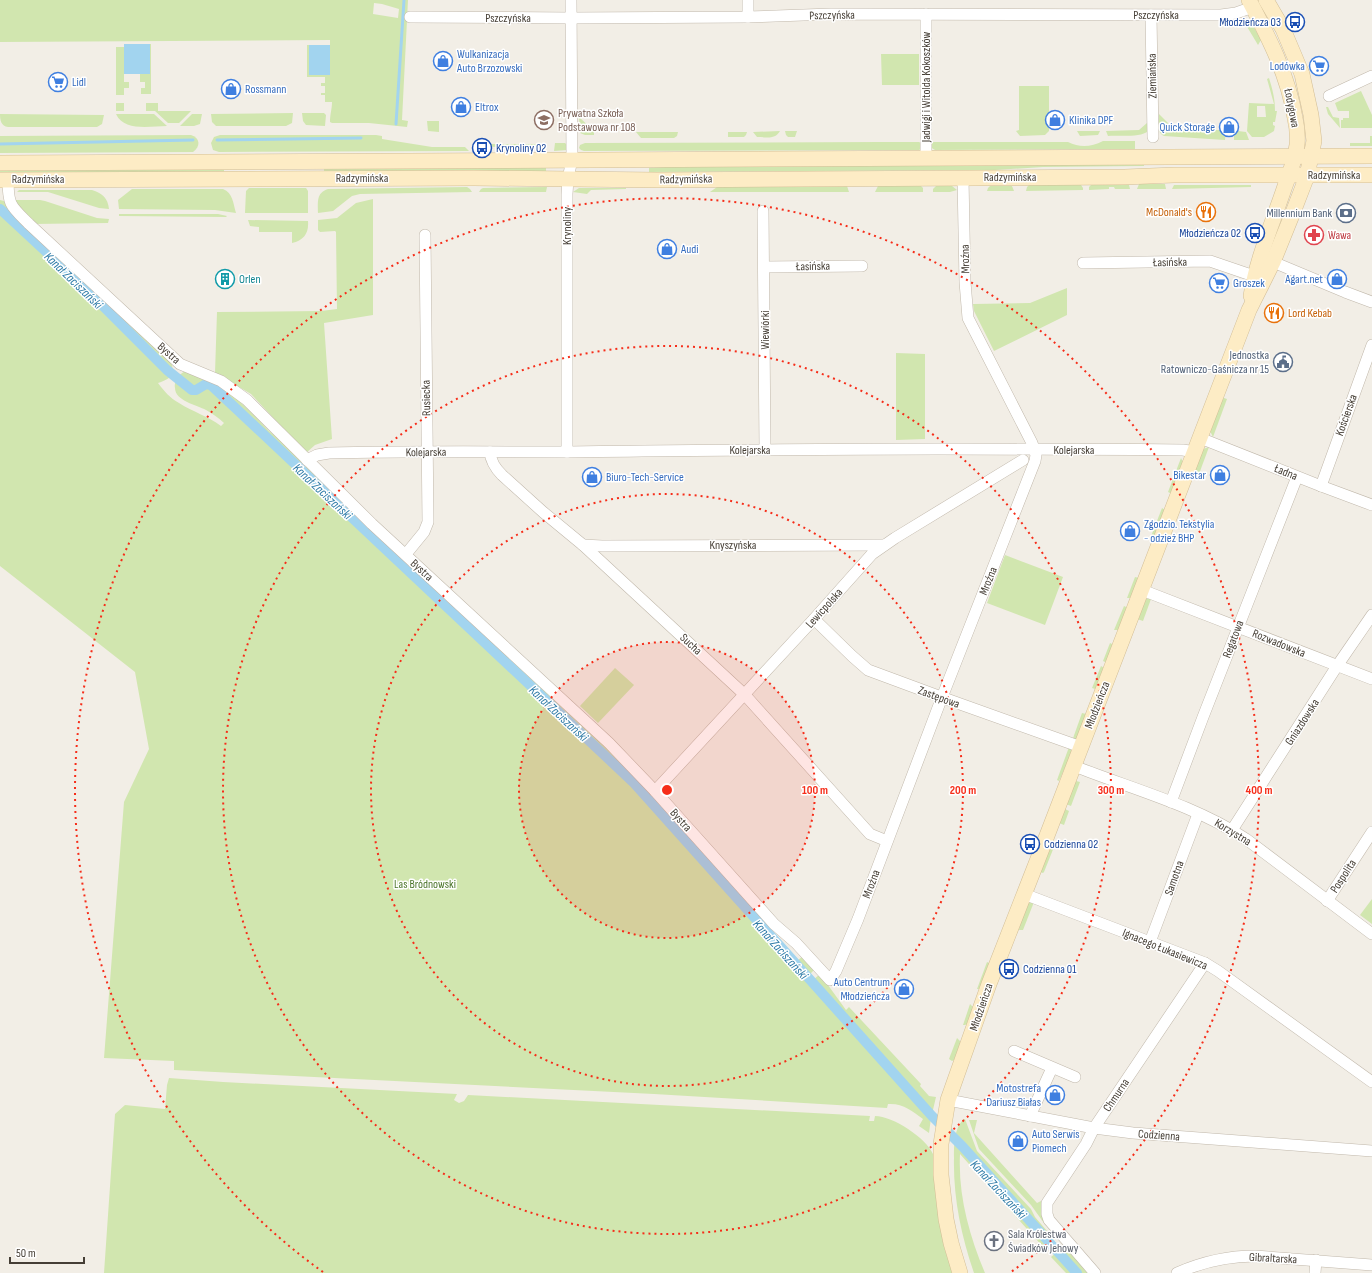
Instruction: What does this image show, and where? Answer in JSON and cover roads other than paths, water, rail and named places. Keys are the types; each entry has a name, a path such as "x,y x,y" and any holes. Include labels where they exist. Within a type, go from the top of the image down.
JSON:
{"main road":[{"name":"Łodygowa","path":"1266,0 1291,46 1306,86 1314,133 1311,156"},
{"name":"Łodygowa","path":"1251,4 1273,46 1287,80 1293,106 1297,133 1297,145 1289,175"},
{"name":"Młodzieńcza","path":"960,1273 951,1243 943,1196 940,1160 942,1134 947,1108 989,984 1249,310 1273,262 1307,176 1311,156"},
{"name":"Radzymińska","path":"0,163 1372,156"},
{"name":"Radzymińska","path":"4,180 474,178 657,180 1125,177 1168,175 1372,175"},
{"name":"Młodzieńcza","path":"1249,310 1254,276 1289,175"}],"street":[{"name":"Krynoliny","path":"567,452 568,179 572,160 571,0"},
{"path":"748,0 748,17"},
{"name":"Pszczyńska","path":"410,17 748,17 831,14 1221,15 1236,13 1251,4"},
{"name":"Jadwigi i Witolda Kokoszków","path":"926,14 926,159"},
{"name":"Ziemiańska","path":"1151,15 1153,137"},
{"path":"1329,96 1372,76"},
{"name":"Mroźna","path":"830,980 836,971 1035,462 1036,455 1034,450 968,318 965,282 963,178"},
{"name":"Bystra","path":"4,180 14,209 99,290 180,364 221,381 247,400 372,524 588,722 655,791 774,924 796,943 830,980"},
{"name":"Wiewiórki","path":"763,211 765,450"},
{"name":"Rusiecka","path":"406,554 424,532 428,522 425,235"},
{"name":"Łasińska","path":"1083,263 1210,261 1254,276"},
{"path":"1273,262 1344,292 1372,302"},
{"name":"Łasińska","path":"764,267 862,266"},
{"name":"Kościerska","path":"1320,486 1372,345"},
{"name":"Ładna","path":"1200,438 1372,505"},
{"name":"Kolejarska","path":"307,460 317,455 329,452 1183,450 1195,452"},
{"name":"Sucha","path":"490,452 492,462 502,475 583,545 745,695 870,834 887,841"},
{"name":"Lewicpolska","path":"655,791 745,695 872,554 884,545 1023,460"},
{"name":"Regatowa","path":"1171,802 1297,477"},
{"name":"Knyszyńska","path":"583,545 884,545"},
{"name":"Rozwadowska","path":"1142,590 1372,679"},
{"name":"Gniazdowska","path":"1232,830 1337,666 1372,615"},
{"name":"Zastępowa","path":"814,619 868,670 1081,747"},
{"name":"Korzystna","path":"1074,766 1171,802 1232,830 1372,934"},
{"name":"Samotna","path":"1150,942 1198,814"},
{"name":"Pospolita","path":"1327,901 1372,832"},
{"name":"Ignacego Łukasiewicza","path":"1024,894 1205,963 1224,975 1372,1082"},
{"name":"Chmurna","path":"1095,1273 1049,1220 1047,1214 1047,1203 1086,1144 1094,1128 1205,963"},
{"path":"1014,1051 1074,1077"},
{"path":"1030,1116 1052,1068"},
{"name":"Codzienna","path":"947,1108 1030,1116 1094,1128 1134,1133 1372,1151"},
{"name":"Gibraltarska","path":"1177,1273 1212,1261 1237,1256 1316,1260 1372,1265"},
{"path":"1314,1273 1316,1260"}],"water":[{"path":"124,44 150,44 150,74 124,74"},
{"path":"309,45 330,45 330,75 309,75"}],"waterway":[{"path":"396,124 404,0"},
{"path":"217,140 361,138"},
{"path":"0,144 193,140"},
{"name":"Kanał Zaciszański","path":"0,209 82,285 167,370 192,390 196,390 206,384 211,385 633,782 932,1116 963,1147 1077,1273"}],"place":[{"name":"Młodzieńcza 03","path":"1295,22"},
{"name":"Wulkanizacja Auto Brzozowski","path":"443,61"},
{"name":"Lodówka","path":"1319,66"},
{"name":"Lidl","path":"58,82"},
{"name":"Rossmann","path":"231,89"},
{"name":"Eltrox","path":"461,107"},
{"name":"Prywatna Szkoła Podstawowa nr 108","path":"544,120"},
{"name":"Klinika DPF","path":"1055,120"},
{"name":"Quick Storage","path":"1229,127"},
{"name":"Krynoliny 02","path":"482,148"},
{"name":"McDonald's","path":"1206,212"},
{"name":"Millennium Bank","path":"1346,213"},
{"name":"Młodzieńcza 02","path":"1255,233"},
{"name":"Wawa","path":"1314,235"},
{"name":"Audi","path":"667,249"},
{"name":"Orlen","path":"225,279"},
{"name":"Agart.net","path":"1337,279"},
{"name":"Groszek","path":"1219,283"},
{"name":"Lord Kebab","path":"1274,313"},
{"name":"Jednostka Ratowniczo-Gaśnicza nr 15","path":"1283,362"},
{"name":"Bikestar","path":"1220,475"},
{"name":"Biuro-Tech-Service","path":"592,477"},
{"name":"Zgodzio. Tekstylia - odzież BHP","path":"1130,531"},
{"name":"Codzienna 02","path":"1030,844"},
{"name":"Codzienna 01","path":"1009,969"},
{"name":"Auto Centrum Młodzieńcza","path":"904,989"},
{"name":"Motostrefa Dariusz Białas","path":"1055,1095"},
{"name":"Auto Serwis Piomech","path":"1018,1141"},
{"name":"Sala Królestwa Świadków Jehowy","path":"994,1241"}],"park label":[{"name":"Las Bródnowski","path":"425,884"}]}
